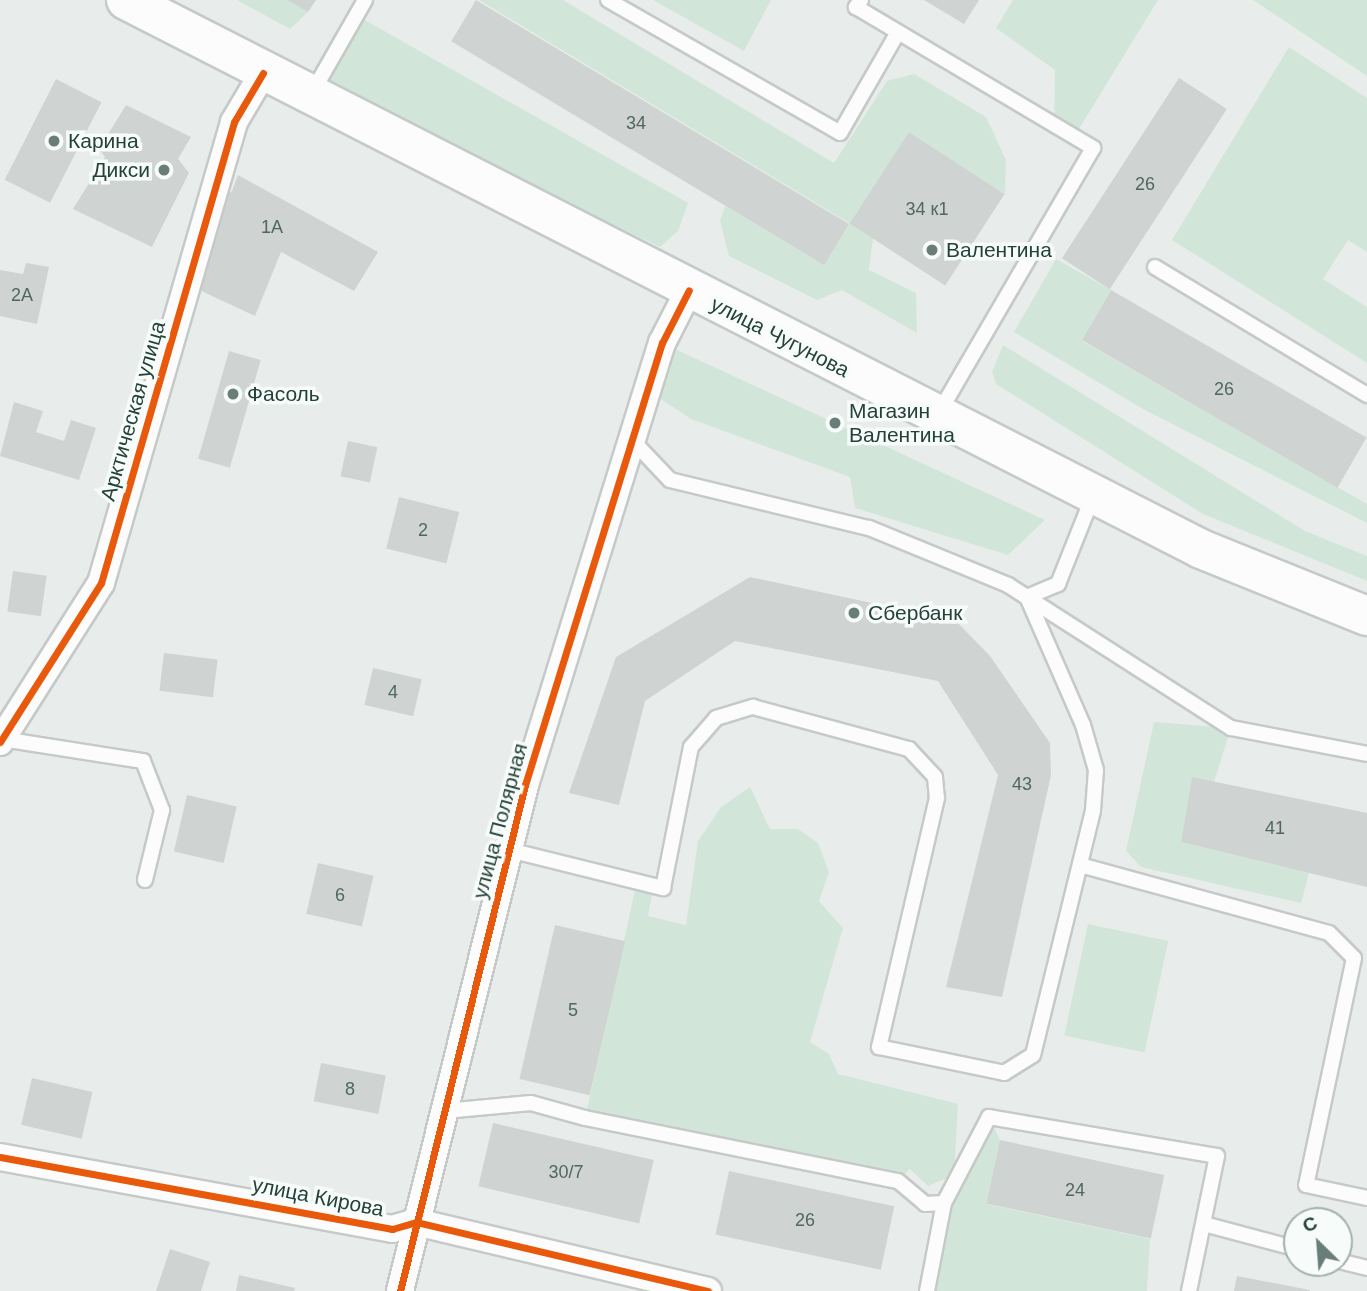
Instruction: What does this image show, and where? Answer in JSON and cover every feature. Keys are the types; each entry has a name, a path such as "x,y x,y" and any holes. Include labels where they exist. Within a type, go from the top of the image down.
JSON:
{"main road":[{"name":"улица Чугунова","path":"126,0 263,73 1201,549 1367,617"}],"street":[{"name":"Арктическая улица","path":"1,740 101,583 234,122 263,73"},
{"name":"улица Полярная","path":"400,1291 509,850 662,342 689,290"},
{"name":"улица Кирова","path":"0,1157 392,1229 416,1222 708,1291"}],"lane":[{"path":"310,97 365,0"},
{"path":"608,0 839,134 898,32"},
{"path":"861,0 856,7 1093,148 937,417"},
{"path":"1155,267 1367,395"},
{"path":"632,440 670,480 869,528 1008,585 1231,727 1367,754"},
{"path":"1027,597 1058,584 1093,495"},
{"path":"509,850 663,888 691,747 716,718 753,707 909,749 935,777 937,798 879,1047 1003,1073 1033,1055 1093,810 1096,770 1083,725 1027,597"},
{"path":"1,740 143,761 162,810 145,880"},
{"path":"1080,865 1329,933 1354,958 1306,1185 1367,1198"},
{"path":"445,1111 531,1102 585,1118 898,1181 925,1204 944,1203"},
{"path":"927,1291 944,1203 989,1117 1217,1156 1189,1291"},
{"path":"1204,1224 1283,1245"}],"green space":[{"path":"237,0 287,0 308,12 290,29"},
{"path":"479,0 563,0 834,163 887,81 914,74 986,117 1006,160 1005,194 909,132 873,239 869,270 916,293 917,333 842,290 817,300 729,256 720,221 725,206 822,264 849,223"},
{"path":"653,0 771,0 744,51"},
{"path":"1013,0 1158,0 1074,137 1054,125 1055,70 996,28"},
{"path":"1253,0 1367,0 1367,76"},
{"path":"356,15 688,203 678,231 660,247 318,82"},
{"path":"1289,47 1367,98 1367,252 1348,240 1323,279 1367,307 1367,363 1172,240"},
{"path":"1056,259 1111,290 1082,341 1367,504 1367,523 1143,409 1014,332"},
{"path":"662,343 1045,520 1008,555 855,508 850,477 691,419 647,390"},
{"path":"1003,345 1305,531 1367,556 1367,581 1203,514 996,384 992,372"},
{"path":"1154,722 1231,728 1214,782 1192,778 1181,842 1309,873 1301,903 1141,867 1126,851"},
{"path":"750,787 770,829 798,829 818,843 829,872 819,901 843,928 810,1042 829,1054 838,1074 958,1104 954,1175 928,1186 910,1169 898,1181 585,1118 637,881 654,885 648,916 686,925 698,841 721,807"},
{"path":"1088,924 1168,941 1145,1053 1064,1036"},
{"path":"989,1117 1000,1140 987,1204 1150,1239 1147,1291 927,1291 944,1203"}],"building":[{"path":"287,0 316,0 308,12"},
{"path":"476,0 849,224 824,265 451,41"},
{"path":"924,0 979,0 964,24"},
{"path":"1179,78 1227,109 1110,289 1062,258"},
{"name":"Карина","path":"56,79 101,102 50,203 5,180"},
{"path":"126,105 191,137 178,159 189,173 152,247 73,209 105,157 99,149"},
{"path":"909,132 1005,194 945,286 850,223"},
{"path":"238,175 378,252 354,291 281,252 255,316 195,288 219,203 232,191"},
{"path":"26,263 49,267 37,324 0,316 0,270 23,274"},
{"path":"1111,290 1366,438 1337,488 1082,340"},
{"path":"229,351 261,360 230,468 198,459"},
{"path":"14,402 43,411 36,432 64,441 71,420 96,428 79,480 0,456"},
{"path":"348,441 377,447 370,482 341,476"},
{"path":"399,497 459,512 446,563 386,548"},
{"path":"13,571 47,576 41,616 7,612"},
{"path":"750,577 956,621 990,656 1050,743 1051,775 1002,997 946,987 998,775 938,681 735,641 645,701 619,805 569,793 616,657"},
{"path":"164,653 218,660 213,697 159,691"},
{"path":"373,668 422,679 413,716 364,705"},
{"path":"1192,777 1367,813 1367,887 1181,842"},
{"path":"187,795 237,806 224,863 174,852"},
{"path":"318,863 374,876 362,926 306,914"},
{"path":"555,925 625,941 590,1095 519,1079"},
{"path":"321,1063 386,1076 378,1114 314,1101"},
{"path":"32,1078 92,1092 82,1139 21,1125"},
{"path":"493,1123 654,1160 639,1223 478,1186"},
{"path":"1000,1140 1164,1175 1151,1239 986,1204"},
{"path":"729,1171 894,1206 881,1270 715,1235"},
{"path":"170,1249 210,1262 201,1291 156,1291"},
{"path":"239,1275 295,1288 294,1291 236,1291"},
{"path":"1237,1276 1310,1290 1310,1291 1234,1291"}],"cycle path":[{"path":"0,742 101,583 234,122 263,73"},
{"path":"400,1291 525,785 662,343 689,290"},
{"path":"0,1157 392,1229 416,1222 708,1291"}],"place":[{"name":"Карина","path":"54,141"},
{"name":"Дикси","path":"164,170"},
{"name":"Валентина","path":"932,250"},
{"name":"Фасоль","path":"233,394"},
{"name":"Магазин Валентина","path":"835,423"},
{"name":"Сбербанк","path":"854,613"}]}
